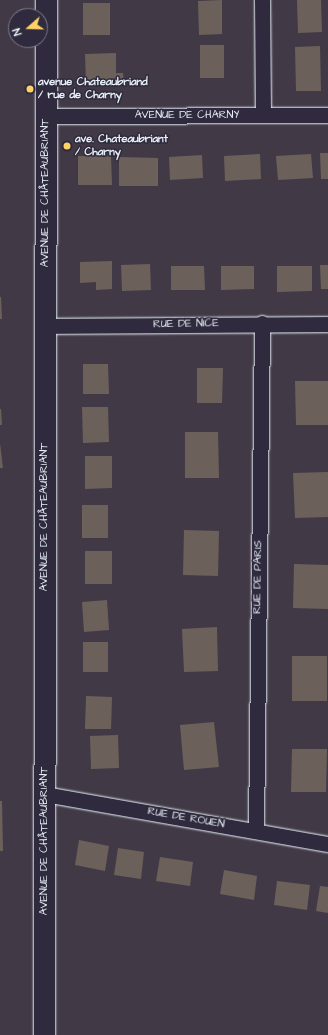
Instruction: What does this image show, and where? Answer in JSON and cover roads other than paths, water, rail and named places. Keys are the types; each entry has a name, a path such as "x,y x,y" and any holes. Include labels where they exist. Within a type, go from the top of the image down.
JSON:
{"street":[{"name":"AVENUE DE CHÂTEAUBRIANT","path":"44,1035 44,326 46,0"},
{"path":"262,0 263,114"},
{"name":"AVENUE DE CHARNY","path":"46,116 263,114 328,116"},
{"name":"RUE DE NICE","path":"44,326 262,323 328,324"},
{"name":"RUE DE PARIS","path":"256,830 262,323"},
{"name":"RUE DE ROUEN","path":"44,794 256,830 328,844"}],"place":[{"name":"avenue Chateaubriand / rue de Charny","path":"30,89"},
{"name":"ave. Chateaubriant / Charny","path":"67,146"}]}
